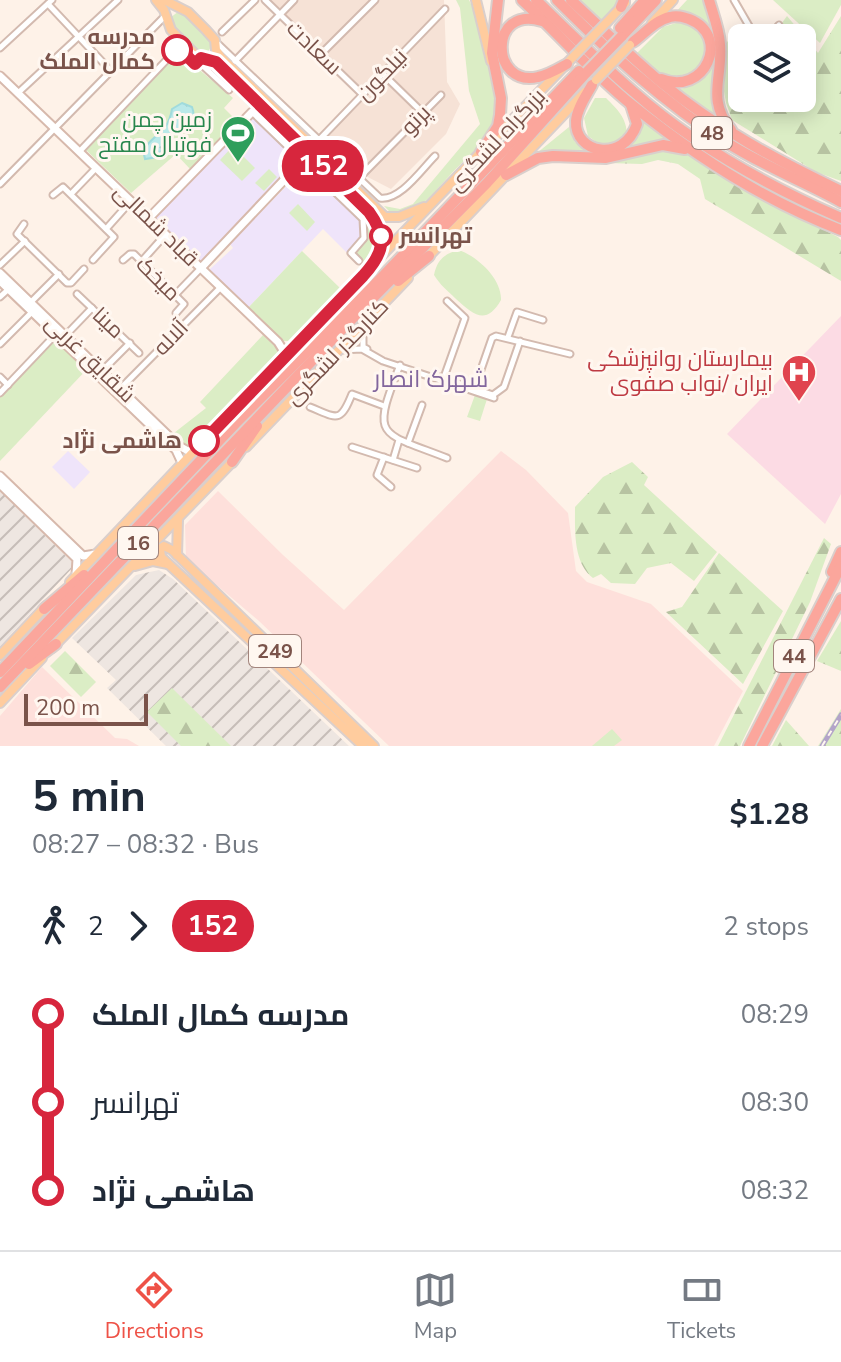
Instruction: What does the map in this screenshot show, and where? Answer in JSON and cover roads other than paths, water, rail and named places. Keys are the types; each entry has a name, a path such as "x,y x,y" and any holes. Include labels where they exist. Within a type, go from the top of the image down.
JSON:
{"highway":[{"path":"481,152 498,126 500,115 501,98 492,53 498,0"},
{"path":"522,0 630,104 684,144 758,191 841,232"},
{"name":"48","path":"536,0 654,109 747,171 841,218"},
{"name":"48","path":"557,0 644,83 701,125 766,166 839,197"},
{"path":"573,0 653,75 735,135 839,197"},
{"name":"بزرگراه لشگری","path":"618,35 645,0"},
{"name":"بزرگراه لشگری","path":"2,680 128,537 236,423 656,0"},
{"path":"709,0 721,45 717,101 722,117 735,135"},
{"path":"632,43 656,23 676,16 697,23 707,33 711,44 710,59 696,77 675,83 653,75"},
{"path":"545,22 529,18 513,23 502,40 501,54 506,64 518,76 535,78 570,61"},
{"name":"بزرگراه لشگری","path":"2,680 487,183 585,69"},
{"path":"594,82 576,122 578,132 596,148 614,150 628,142 637,124 630,104"},
{"path":"654,109 684,144"},
{"path":"701,125 777,159"},
{"path":"506,175 538,158 606,158 663,145 686,149 706,159"},
{"path":"353,318 429,256"},
{"path":"236,423 313,328"},
{"path":"232,462 277,398"},
{"path":"44,609 128,537"},
{"path":"812,621 841,552"},
{"name":"44","path":"749,746 841,566"},
{"name":"44","path":"763,746 841,601"},
{"path":"2,680 56,644"}],"main road":[{"path":"156,0 170,28 204,58 216,62 369,212 378,227 382,244 377,260"},
{"path":"164,0 178,5 206,30 221,57 385,217 387,225 378,227"},
{"path":"476,0 497,78"},
{"name":"کنارگذر لشگری","path":"0,703 673,0"},
{"name":"کنارگذر لشگری","path":"0,653 624,2"},
{"path":"165,16 178,5"},
{"path":"204,58 216,46"},
{"path":"385,217 411,214 437,198"},
{"path":"177,555 179,518"},
{"path":"169,564 161,557 160,549 168,547 177,555"},
{"name":"249","path":"177,555 374,746"},
{"path":"131,568 153,561 169,564"},
{"name":"249","path":"169,564 363,746"}],"street":[{"path":"18,93 118,0"},
{"path":"222,32 255,0"},
{"name":"سعادت","path":"265,0 363,95"},
{"path":"235,61 294,0"},
{"path":"321,54 375,0"},
{"path":"734,0 748,24"},
{"path":"0,48 50,2 110,70"},
{"name":"نیلگون","path":"318,141 445,9"},
{"path":"0,184 165,16"},
{"name":"پرتو","path":"216,46 380,198 388,199 398,193 435,156"},
{"path":"80,151 176,50 183,52 195,64 204,58"},
{"path":"204,58 203,66 229,90"},
{"path":"383,74 423,113"},
{"name":"قباد شمالی","path":"0,76 278,342"},
{"name":"پرتو","path":"358,179 441,95"},
{"path":"149,218 252,112 363,219 364,238 351,253 359,261"},
{"path":"333,156 338,170"},
{"path":"175,295 302,161"},
{"path":"71,194 96,168"},
{"path":"53,195 62,187 114,238 93,260"},
{"path":"106,229 131,201"},
{"path":"24,224 16,233 69,283 84,269"},
{"path":"141,262 166,234"},
{"path":"0,265 25,241"},
{"name":"میخک","path":"123,260 132,253 175,295 184,304 176,313"},
{"name":"شقایق غربی","path":"0,273 10,287 102,371 133,405"},
{"path":"0,344 59,274"},
{"name":"شقایق غربی","path":"0,281 10,287"},
{"path":"0,297 10,287"},
{"name":"آلاله","path":"120,389 221,287"},
{"name":"مینا","path":"77,294 139,353"},
{"path":"443,380 465,318 447,301"},
{"path":"0,393 60,333 92,308"},
{"path":"508,337 517,312 543,320"},
{"path":"363,325 363,347 400,365"},
{"name":"شقایق غربی","path":"60,333 177,448"},
{"path":"475,387 492,338 496,336 570,354"},
{"path":"339,350 362,349 492,398 504,387 520,341"},
{"path":"278,342 295,345"},
{"path":"278,342 283,357"},
{"path":"102,371 130,343"},
{"path":"400,365 384,406 384,428 399,440 447,458"},
{"path":"0,377 8,385"},
{"path":"443,380 475,387 493,395"},
{"path":"310,407 340,417 345,413 352,394 384,406"},
{"path":"408,443 422,405"},
{"path":"393,460 399,440"},
{"path":"352,447 417,468"},
{"path":"177,448 188,451 198,448"},
{"path":"177,448 182,463"},
{"path":"384,457 377,475 391,487"},
{"path":"0,476 83,556 96,554"},
{"path":"0,484 77,559 76,575"}],"water":[{"path":"182,103 192,107 193,118 171,134 158,157 145,159 143,150 164,128 172,109"}],"railway":[{"path":"822,746 841,715"}],"place":[{"name":"مدرسه کمال الملک","path":"177,50"},
{"name":"زمین چمن فوتبال مفتح","path":"238,164"},
{"name":"تهرانسر","path":"381,236"},
{"name":"بیمارستان روانپزشکی ایران /نواب صفوی","path":"799,403"},
{"name":"هاشمی نژاد","path":"204,441"}],"district":[{"name":"شهرک انصار","path":"431,379"}]}
